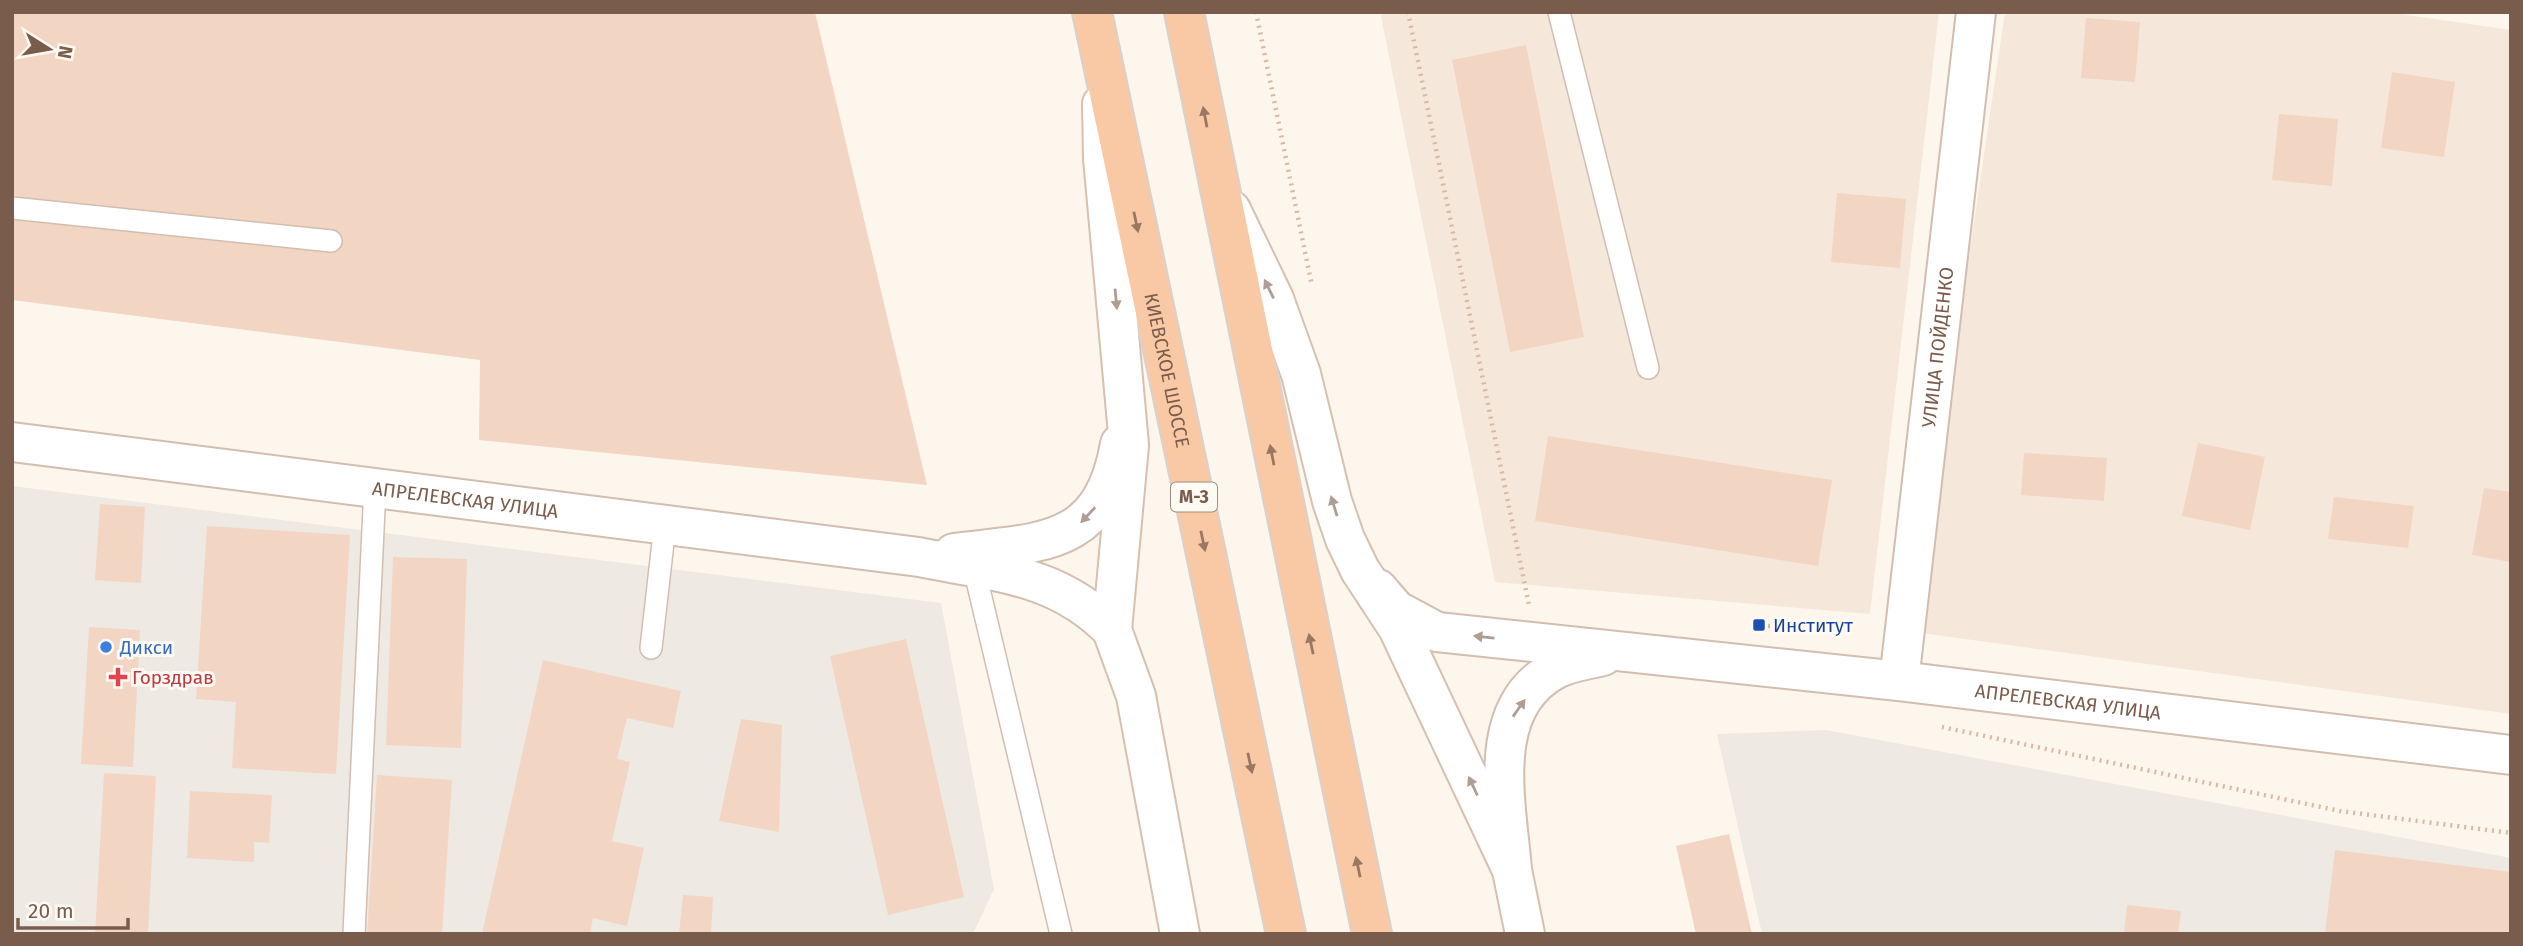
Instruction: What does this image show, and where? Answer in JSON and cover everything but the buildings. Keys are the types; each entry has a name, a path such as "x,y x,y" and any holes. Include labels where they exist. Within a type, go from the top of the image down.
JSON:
{"highway":[{"name":"КИЕВСКОЕ ШОССЕ","path":"1092,12 1286,934"},
{"path":"1184,12 1372,934"}],"street":[{"name":"УЛИЦА ПОЙДЕНКО","path":"1899,681 1976,12"},
{"path":"1101,60 1103,158 1129,445 1112,630 1136,696 1180,934"},
{"path":"1218,184 1274,299 1301,374 1332,501 1360,570 1398,628 1512,870"},
{"path":"919,557 1044,542 1065,535 1084,521 1111,485 1127,408"},
{"name":"АПРЕЛЕВСКАЯ УЛИЦА","path":"12,442 919,557"},
{"path":"919,557 1020,576 1075,597 1112,630"},
{"name":"АПРЕЛЕВСКАЯ УЛИЦА","path":"1360,570 1396,610 1437,632 1899,681 2511,755"},
{"path":"1525,934 1512,870 1504,754 1511,719 1532,688 1557,669 1625,651"}],"lane":[{"path":"1559,12 1647,369"},
{"path":"12,208 331,241"},
{"path":"354,934 374,488"},
{"path":"651,648 665,525"},
{"path":"974,568 1061,934"}],"path":[{"path":"1256,12 1314,296"},
{"path":"1408,12 1531,614"},
{"path":"1759,625 1830,629"},
{"path":"1939,727 2340,811 2511,833"}],"shaded area":[{"path":"1380,12 1939,12 1870,614 1495,582"},
{"path":"2005,12 2386,12 2511,30 2511,714 1914,632"},
{"path":"12,486 941,603 994,889 973,934 12,934"},
{"path":"1826,730 2511,858 2511,934 1762,934 1717,734"}],"place":[{"name":"Институт","path":"1759,625"},
{"name":"Дикси","path":"106,647"},
{"name":"Горздрав","path":"118,677"}]}
